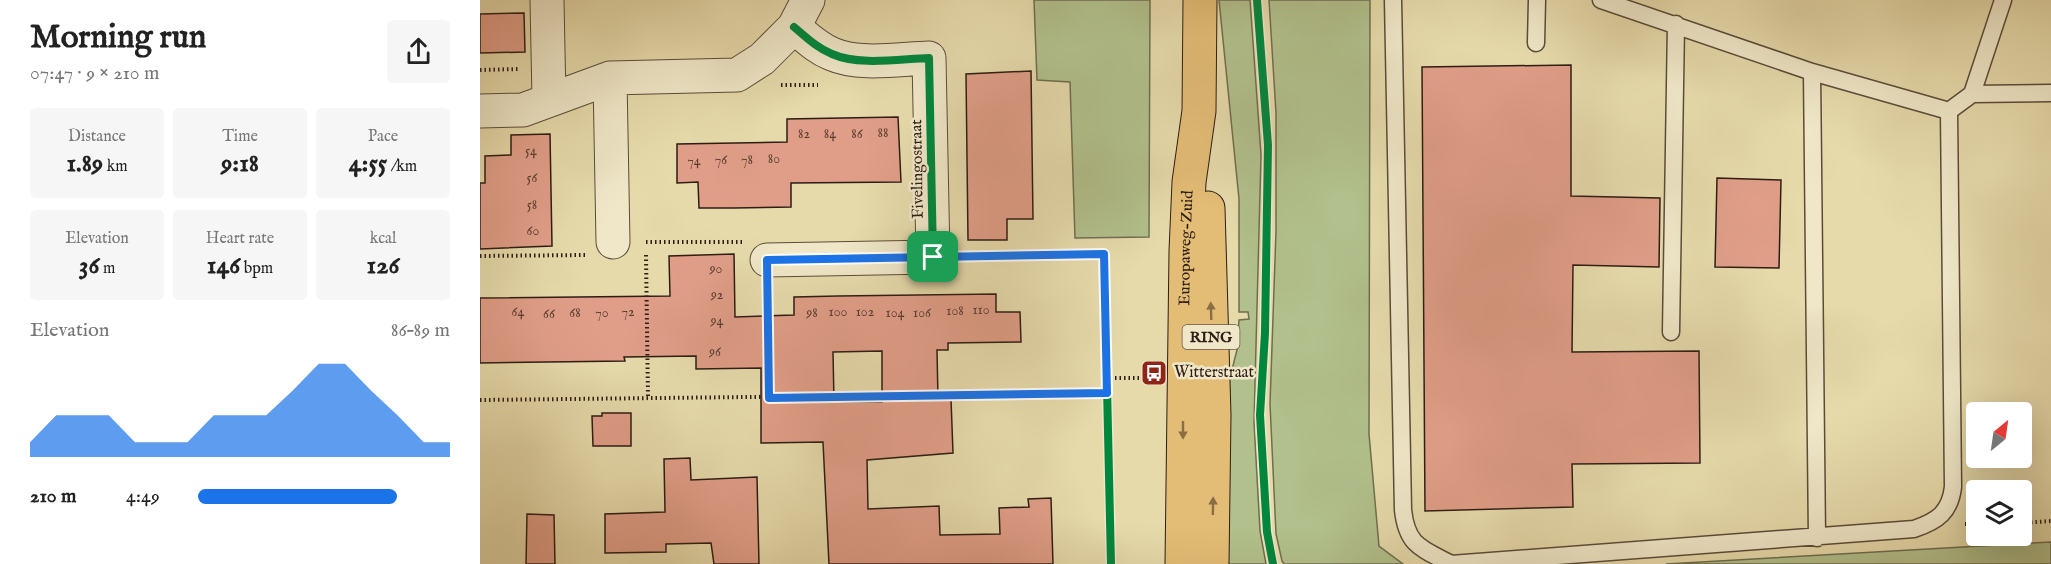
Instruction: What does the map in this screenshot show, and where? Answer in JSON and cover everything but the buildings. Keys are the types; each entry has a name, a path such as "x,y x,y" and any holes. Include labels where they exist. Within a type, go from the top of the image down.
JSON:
{"main road":[{"name":"Europaweg-Zuid","path":"1182,564 1186,250 1189,182 1199,111 1200,0"},
{"name":"Europaweg-Zuid","path":"1199,111 1208,170 1214,416 1212,564"}],"street":[{"path":"547,0 549,100"},
{"name":"Fivelingostraat","path":"480,111 523,110 610,78 737,75 762,59 801,13 820,48 834,55 852,59 929,58 933,257 767,260"},
{"path":"610,78 613,242"}],"lane":[{"path":"1393,0 1403,510 1406,531 1414,544 1451,564 1914,529 1931,524 1943,515 1951,501 1948,111"},
{"path":"1536,43 1537,0"},
{"path":"1601,0 1812,72 1948,111"},
{"path":"1972,94 2003,0"},
{"path":"1671,332 1676,24"},
{"path":"1812,72 1817,538"},
{"path":"1948,111 1972,94 2051,93"}],"path":[{"path":"646,255 648,398"},
{"path":"767,260 769,398"},
{"path":"1106,366 1107,404"},
{"path":"1106,378 1156,378"},
{"path":"480,400 1107,393"},
{"path":"2032,523 2051,521"}],"green space":[{"path":"1034,0 1150,0 1149,237 1075,238 1070,82 1037,80"},
{"path":"1219,0 1250,0 1261,155 1254,422 1260,531 1266,564 1222,564 1222,409 1237,350 1239,320 1249,319 1248,312 1239,312 1239,199"},
{"path":"1269,0 1370,0 1369,434 1379,546 1403,564 1284,564 1282,561 1276,534 1270,404 1276,231 1276,113"},
{"path":"2051,542 2051,564 1666,564 1981,546 2032,546 2032,543"}],"cycle path":[{"path":"1257,0 1268,145 1265,333 1260,415 1267,532 1273,564"},
{"path":"767,260 933,257 929,58 879,61 843,58 821,49 794,27"},
{"path":"933,257 1104,254 1111,564"}],"place":[{"name":"Witterstraat","path":"1154,373"}],"route":[{"path":"1104,254 1107,393 769,398 767,260 933,257 1104,254"}]}
